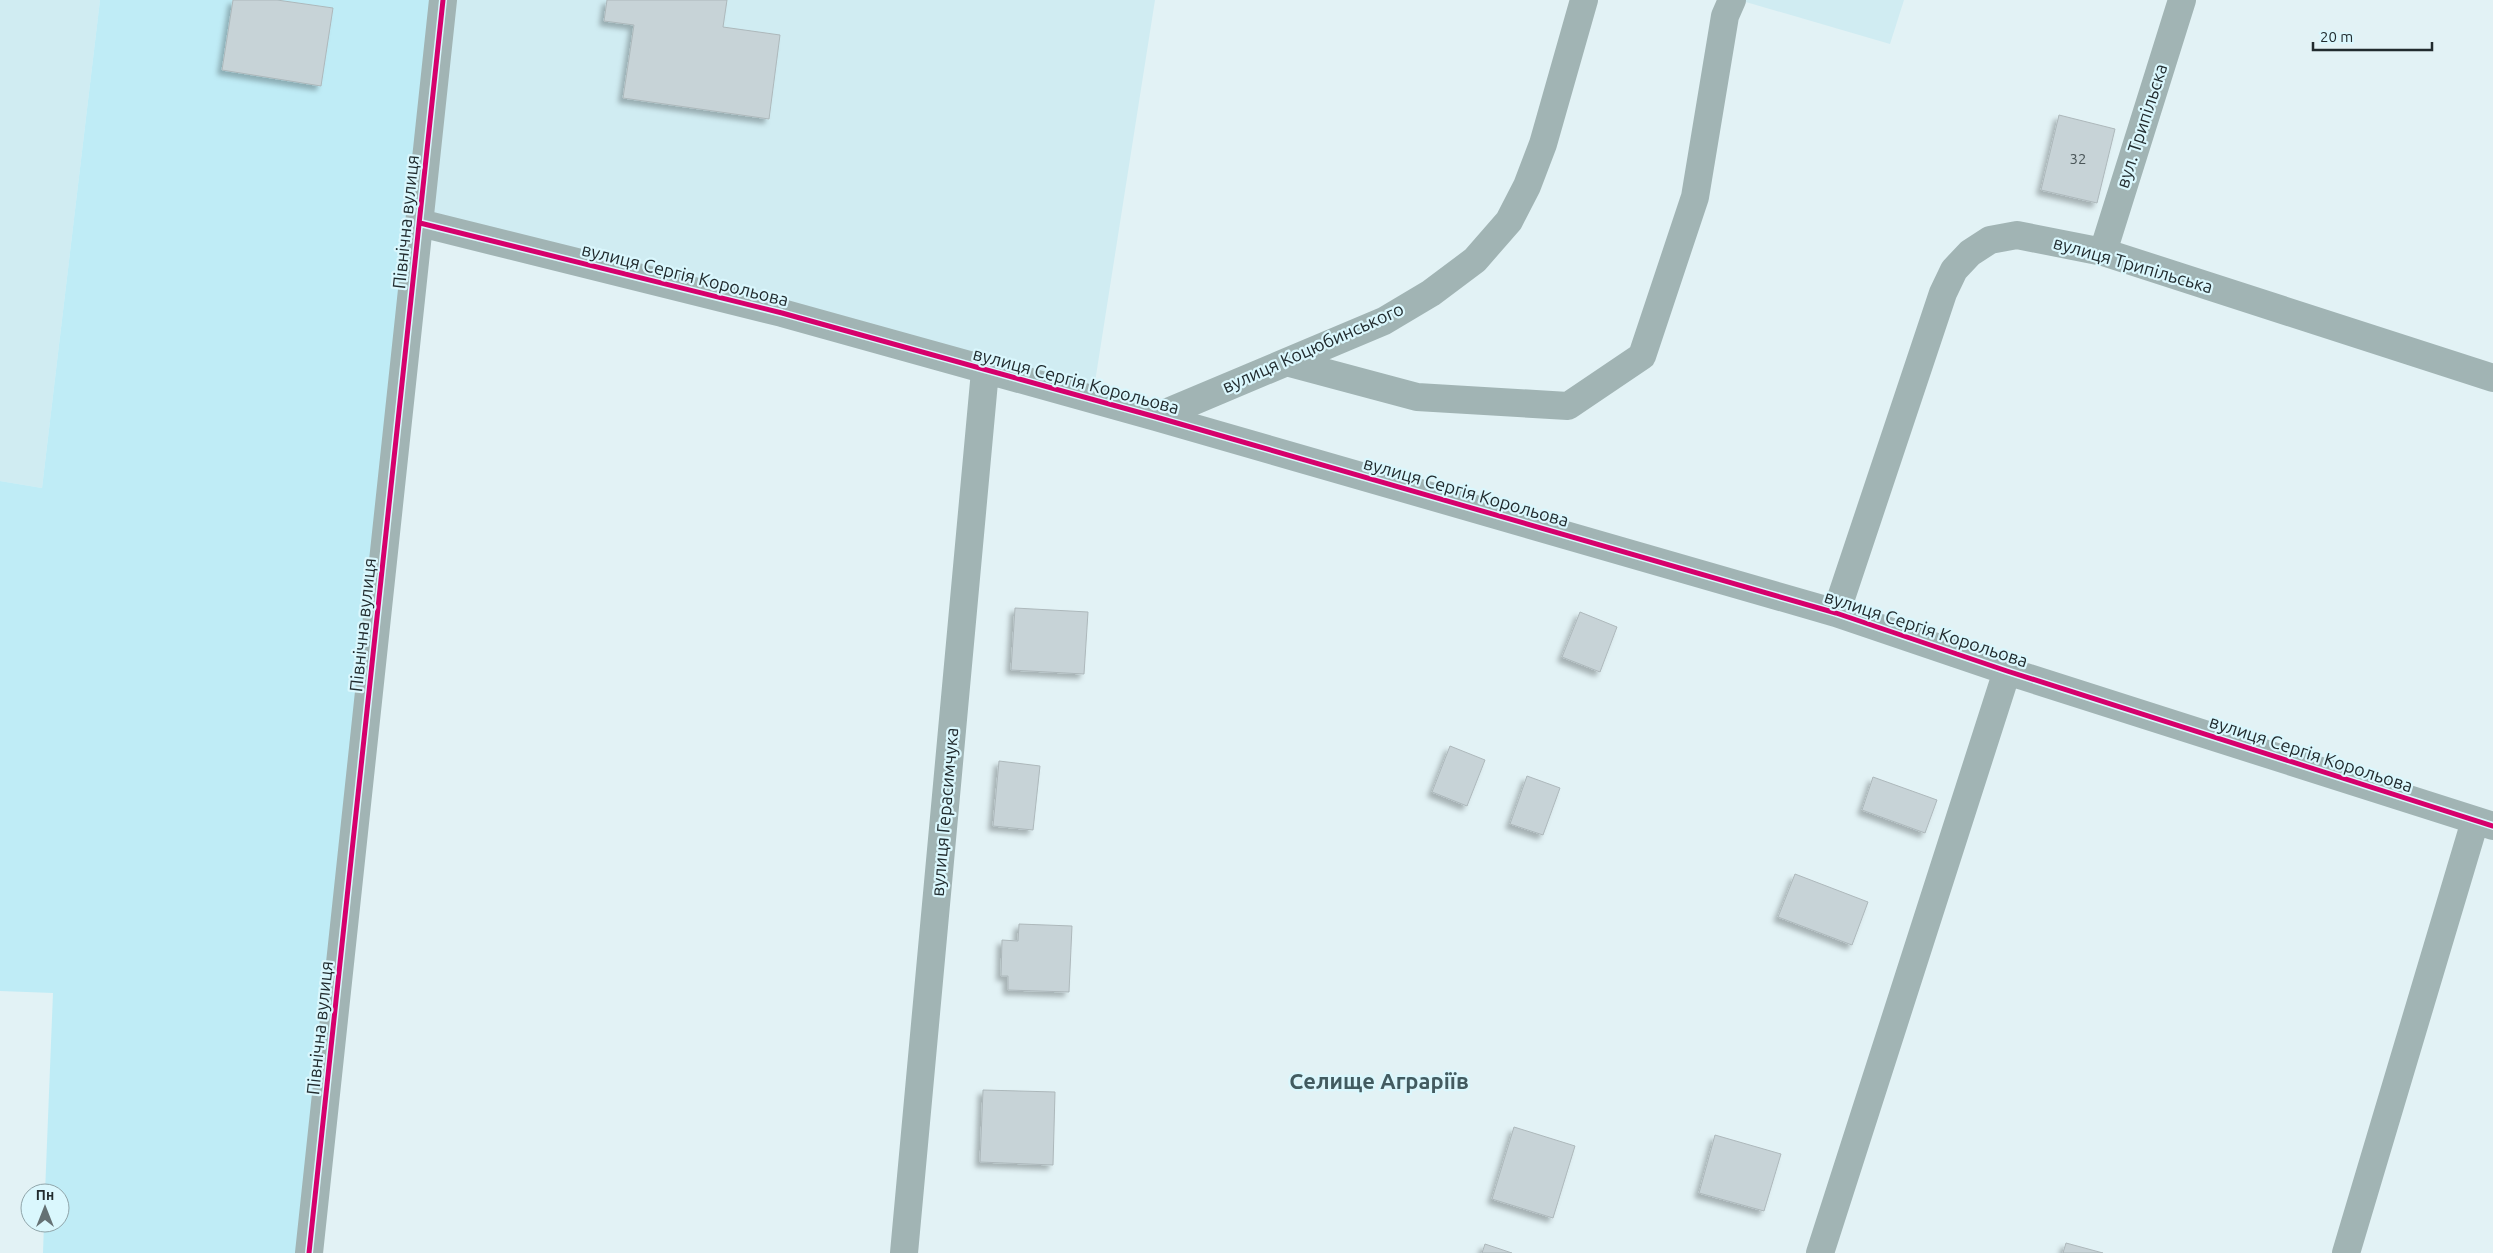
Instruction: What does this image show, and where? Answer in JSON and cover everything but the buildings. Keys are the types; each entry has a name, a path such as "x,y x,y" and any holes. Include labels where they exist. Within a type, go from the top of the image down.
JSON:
{"street":[{"name":"Північна вулиця","path":"309,1253 443,0"},
{"name":"вулиця Коцюбинського","path":"1156,417 1384,320 1431,293 1475,260 1509,221 1527,186 1544,144 1584,0"},
{"path":"1286,362 1417,397 1568,406 1642,356 1694,197 1725,16 1732,0"},
{"name":"вул. Трипільска","path":"2102,252 2182,0"},
{"name":"вулиця Сергія Корольова","path":"420,223 782,313 1156,417 1836,613 2007,671 2484,824 2346,1253"},
{"name":"вулиця Трипільська","path":"1836,613 1943,293 1954,270 1970,253 1990,240 2017,235 2102,252 2493,378"},
{"name":"вулиця Герасимчука","path":"904,1253 985,371"},
{"path":"1820,1253 2007,671"}],"shaded area":[{"path":"0,0 100,0 42,488 0,481"},
{"path":"100,0 443,0 309,1253 43,1253 44,1233 70,1233 70,1183 45,1183 53,993 0,991 0,481 42,488"},
{"path":"443,0 1155,0 1092,401 420,223"},
{"path":"1739,0 1904,0 1890,44"}],"cycle path":[{"path":"309,1253 443,0"},
{"path":"420,223 782,313 1156,417 1836,613 2007,671 2493,826"}],"district":[{"name":"Селище Аграріїв","path":"1379,1081"}]}
